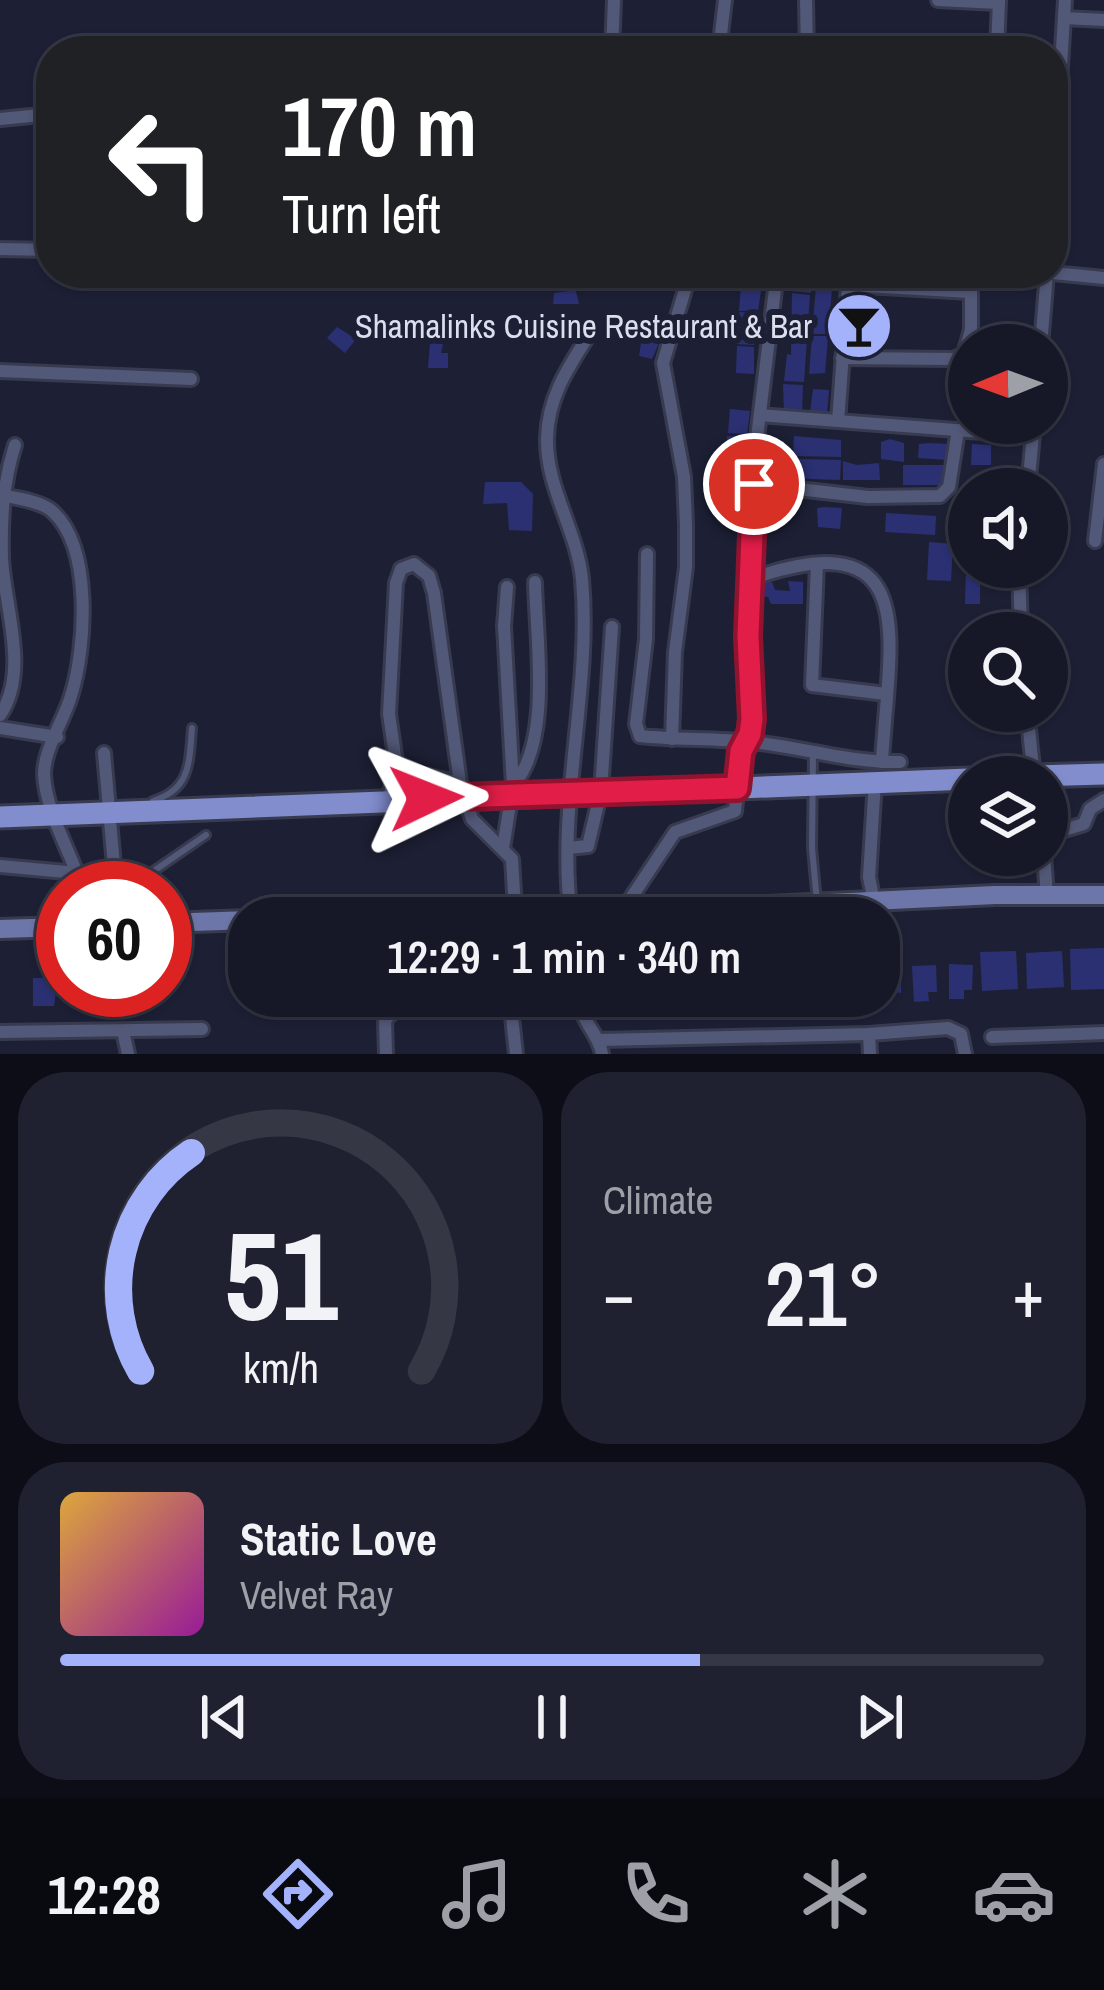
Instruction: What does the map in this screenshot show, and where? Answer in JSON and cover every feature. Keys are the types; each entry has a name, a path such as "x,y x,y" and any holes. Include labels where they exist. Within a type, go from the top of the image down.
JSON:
{"main road":[{"path":"1068,775 1104,774"},
{"path":"0,817 388,799 462,790 570,792 948,780"},
{"path":"900,900 1104,896"},
{"path":"192,922 228,921"},
{"path":"0,929 36,928"}],"street":[{"path":"613,36 614,0"},
{"path":"721,36 725,0"},
{"path":"806,0 807,36"},
{"path":"938,0 999,2 998,36"},
{"path":"1063,36 1065,0"},
{"path":"1064,17 1104,20"},
{"path":"0,118 36,115"},
{"path":"0,249 36,250"},
{"path":"1068,275 1104,278"},
{"path":"672,739 686,525 683,477 663,363 686,288"},
{"path":"632,897 675,832 732,814 741,751 752,719 748,636 754,484 775,288"},
{"path":"838,421 848,288"},
{"path":"933,288 970,292"},
{"path":"842,358 954,359 964,355 970,330 970,288"},
{"path":"1044,324 1048,288"},
{"path":"570,897 570,792 582,579 559,502 547,439 554,390 592,330"},
{"path":"0,371 191,379"},
{"path":"760,415 948,429"},
{"path":"754,484 809,493 908,499 940,496 950,487 956,444"},
{"path":"0,715 10,688 14,647 2,560 1,495 15,445"},
{"path":"1095,541 1104,464"},
{"path":"1,495 49,507 75,542 81,576 80,643 73,692 46,759 44,776 72,861"},
{"path":"647,554 646,639 636,724 640,736 746,741 900,762"},
{"path":"388,799 397,769 389,715 395,583 401,569 414,564 429,576 434,593 462,790 472,819 512,860 514,897"},
{"path":"751,580 817,564 857,566 880,586 888,638 869,878 873,897"},
{"path":"817,564 812,686 886,694"},
{"path":"512,789 527,769 534,740 535,582"},
{"path":"503,848 512,789 504,626 507,587"},
{"path":"569,848 587,846 601,791 612,627"},
{"path":"0,728 57,737"},
{"path":"104,753 113,861"},
{"path":"397,769 462,790"},
{"path":"1068,829 1084,824 1090,809 1104,800"},
{"path":"0,866 36,869"},
{"path":"1046,876 1047,897"},
{"path":"386,1054 388,1017"},
{"path":"512,1017 516,1054"},
{"path":"582,1017 601,1047 688,1038 948,1028 962,1034 965,1054"},
{"path":"0,1032 202,1029"},
{"path":"123,1031 128,1054"},
{"path":"992,1037 1104,1033"},
{"path":"869,1034 870,1054"},
{"path":"688,1038 690,1054"}],"lane":[{"path":"108,810 158,801 178,790 189,774 192,728"},
{"path":"813,750 810,786 817,897"},
{"path":"168,861 206,835"}],"building":[{"path":"575,288 579,304 553,304 554,293 569,291 565,290"},
{"path":"741,288 762,288 758,310 739,311"},
{"path":"816,288 832,289 828,334 812,334"},
{"path":"792,293 810,295 804,382 784,381 787,354 791,355"},
{"name":"Shamalinks Cuisine Restaurant & Bar","path":"853,302 868,304 865,348 851,348"},
{"path":"739,312 757,313 754,345 736,344"},
{"path":"337,327 356,339 345,353 327,338"},
{"path":"655,327 665,330 652,359 639,356 642,337 648,341"},
{"path":"812,336 828,336 825,373 809,374"},
{"path":"430,343 443,344 441,353 448,353 448,368 428,368"},
{"path":"737,346 754,347 754,374 736,373"},
{"path":"783,384 803,385 802,412 784,412"},
{"path":"813,389 829,390 827,414 810,413"},
{"path":"730,409 750,411 747,434 728,433"},
{"path":"727,436 747,437 745,472 727,471"},
{"path":"794,436 841,440 841,457 793,456"},
{"path":"881,442 904,443 904,462 881,459"},
{"path":"919,444 950,444 948,460 918,458"},
{"path":"972,444 991,445 991,465 971,465"},
{"path":"764,458 841,460 840,480 762,473"},
{"path":"843,461 879,463 880,480 843,480"},
{"path":"903,465 946,465 944,485 903,485"},
{"path":"745,474 743,497 723,496 724,475"},
{"path":"485,482 521,482 533,494 532,531 509,530 507,503 483,504"},
{"path":"817,508 842,508 840,529 818,527"},
{"path":"886,513 936,516 935,535 885,532"},
{"path":"929,542 948,544 948,581 927,580"},
{"path":"788,581 803,582 803,604 771,604 768,597 759,596 758,583 772,582 775,590 790,591"},
{"path":"965,588 980,588 980,604 965,604"},
{"path":"1104,948 1104,989 1071,990 1070,949"},
{"path":"1016,951 1018,989 982,991 980,952"},
{"path":"1062,951 1064,987 1027,989 1026,953"},
{"path":"949,964 973,965 972,990 964,990 964,999 949,999"},
{"path":"936,965 937,992 928,992 929,1001 914,1002 912,966"}],"place":[{"name":"Shamalinks Cuisine Restaurant & Bar","path":"859,326"}],"route":[{"path":"426,798 737,788 741,751 752,719 748,636 754,484"}]}
